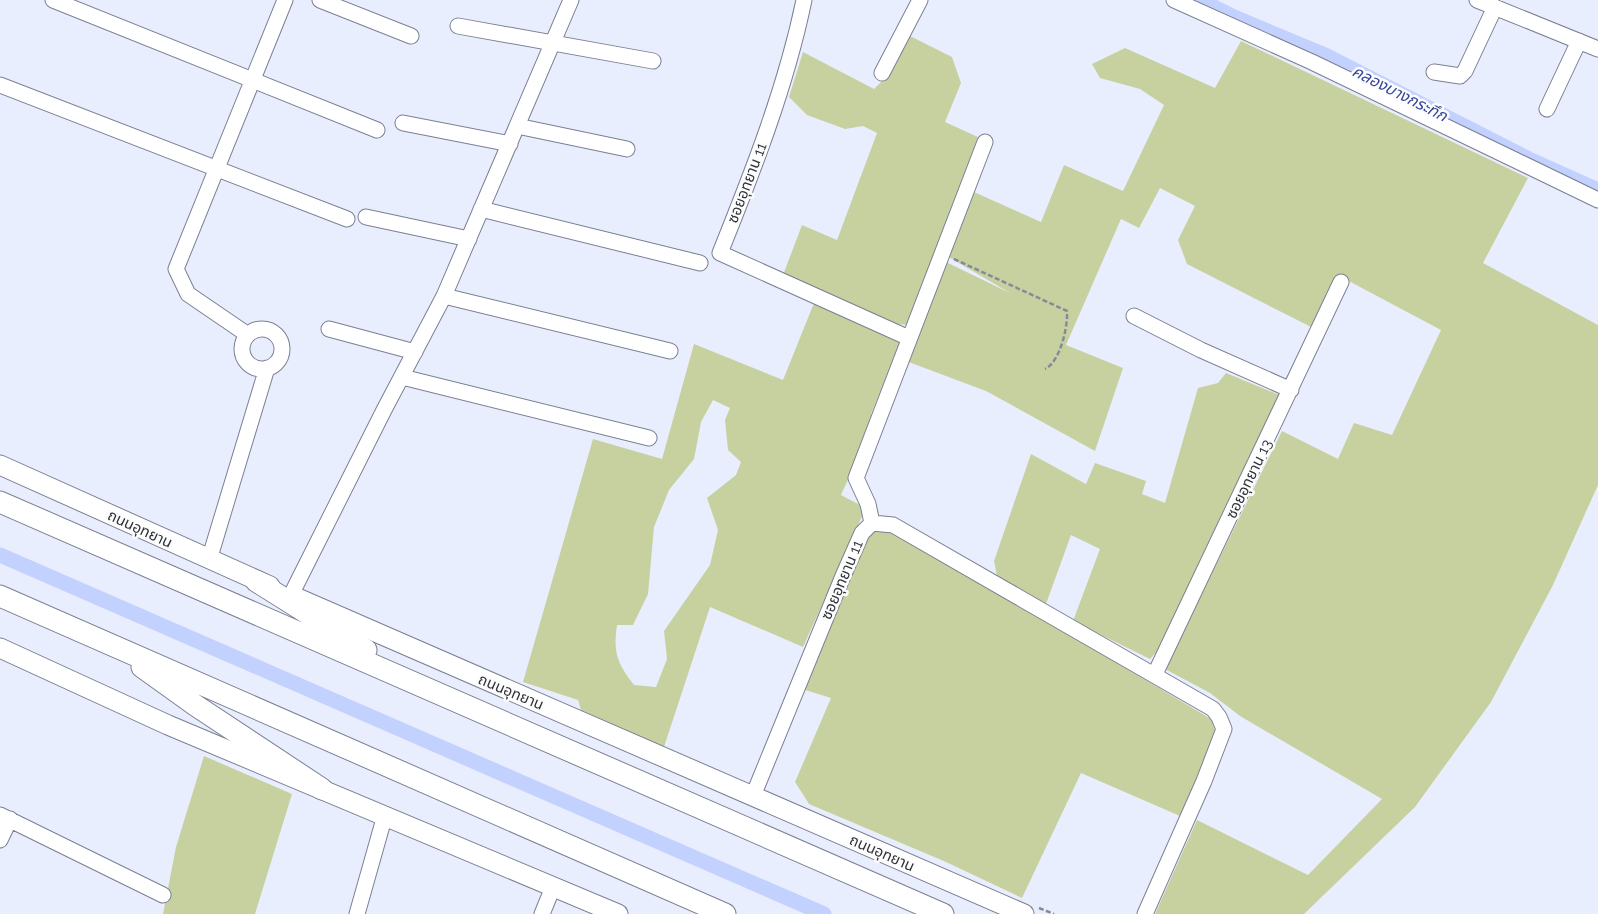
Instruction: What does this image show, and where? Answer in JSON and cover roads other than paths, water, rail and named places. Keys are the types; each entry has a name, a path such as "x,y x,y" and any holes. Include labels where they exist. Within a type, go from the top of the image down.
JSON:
{"main road":[{"name":"ถนนอุทยาน","path":"0,502 943,914"},
{"path":"256,580 348,640 452,700"},
{"path":"0,596 725,914"},
{"path":"107,643 195,705 322,789"}],"street":[{"path":"53,0 377,130"},
{"path":"248,335 188,294 176,268 285,0"},
{"path":"320,0 411,36"},
{"path":"291,595 444,296 571,0"},
{"name":"ซอยอุทยาน 11","path":"804,0 787,68 754,167 720,253 909,338"},
{"path":"882,73 920,0"},
{"path":"1174,0 1312,62 1598,200"},
{"path":"1477,0 1598,48"},
{"path":"1434,72 1460,76 1465,71 1495,7"},
{"path":"458,26 653,61"},
{"path":"1546,109 1579,41"},
{"path":"0,85 347,218"},
{"path":"403,123 510,144"},
{"path":"517,126 627,149"},
{"name":"ซอยอุทยาน 11","path":"753,796 843,576 862,534 872,523 868,504 856,478 985,142"},
{"path":"482,209 700,263"},
{"path":"366,217 469,239"},
{"name":"ซอยอุทยาน 13","path":"1155,674 1341,282"},
{"path":"444,296 670,351"},
{"path":"1134,316 1201,350 1291,390"},
{"path":"258,329 267,330 275,334 280,341 282,349 280,358 275,364 267,368 258,368 250,365 244,357 242,349 248,335 258,329"},
{"path":"329,329 415,352"},
{"path":"209,560 267,368"},
{"path":"402,377 649,438"},
{"name":"ถนนอุทยาน","path":"0,465 209,560 1024,914"},
{"path":"872,523 893,525 1155,674 1213,709 1219,717 1224,729 1204,781 1145,914"},
{"path":"0,648 168,725 618,914"},
{"path":"357,914 386,815"},
{"path":"0,840 5,817 163,895"},
{"path":"542,914 553,886"}],"waterway":[{"name":"คลองบางกระทึก","path":"1200,0 1234,17 1325,55 1529,159 1598,190"},
{"path":"0,555 824,914"}]}
